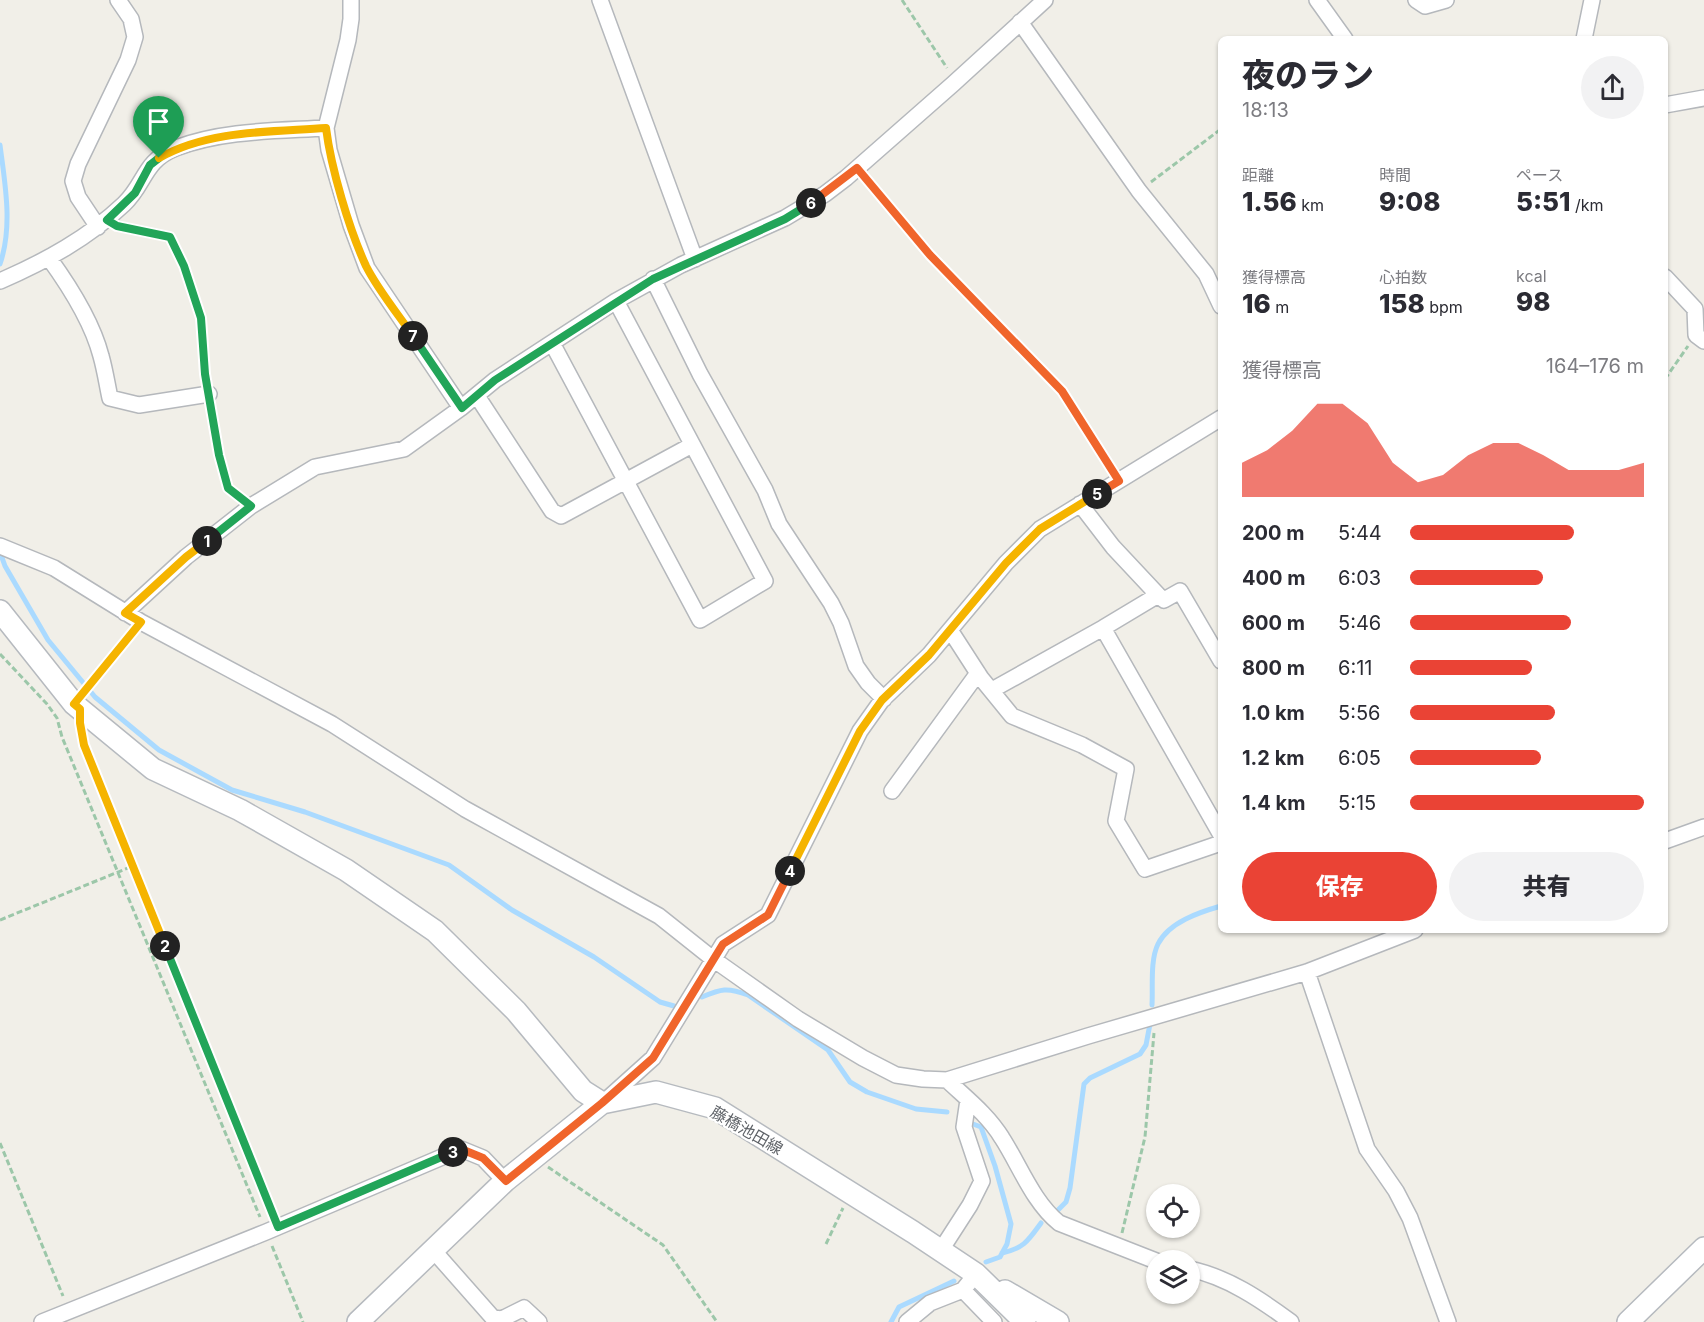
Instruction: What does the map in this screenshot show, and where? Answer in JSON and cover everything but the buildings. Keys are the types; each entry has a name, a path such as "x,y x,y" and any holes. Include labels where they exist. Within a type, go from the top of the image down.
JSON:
{"main road":[{"path":"0,611 77,706 153,769 240,810 346,870 435,931 516,1011 583,1091 602,1103"},
{"name":"藤橋池田線","path":"358,1322 506,1181 602,1103 656,1092 715,1108 850,1192 941,1250 969,1282 1025,1322"},
{"path":"1629,1320 1704,1248"},
{"path":"969,1282 1058,1322"}],"street":[{"path":"103,223 78,197 73,181 78,164 128,60 135,38 131,18 118,0"},
{"path":"351,0 348,40 326,128 329,150 351,225 367,268 462,408"},
{"path":"600,0 695,259"},
{"path":"125,613 186,557 251,506 315,467 404,448 462,408 495,380 616,301 653,279 785,219 825,194 956,81 1045,0"},
{"path":"1317,0 1343,36"},
{"path":"1416,0 1425,6 1446,0"},
{"path":"1585,36 1592,0"},
{"path":"1020,22 1139,191 1206,274 1218,300"},
{"path":"1668,105 1704,99"},
{"path":"1,282 49,258 103,223 135,193 150,165 176,148 235,135 326,128"},
{"path":"49,258 65,280 86,320 101,355 110,398 139,405 209,394"},
{"path":"653,279 700,374 765,490 779,524 842,623 856,666 868,683 884,699"},
{"path":"1668,279 1700,306 1700,338"},
{"path":"552,343 700,620 765,581 616,301"},
{"path":"477,396 552,511 561,516 692,445"},
{"path":"602,1103 653,1058 723,944 768,915 860,731 884,699 929,655 1006,563 1040,529 1218,420"},
{"path":"1080,504 1113,547 1158,595 1164,600 1180,591 1218,656"},
{"path":"0,531 3,546 54,568 141,622 332,724 465,809 659,916 714,959 798,1019 896,1075 947,1080 1307,972 1407,933"},
{"path":"992,690 1158,595"},
{"path":"1103,628 1218,830"},
{"path":"950,630 978,673 1012,716 1082,745 1126,769 1116,821 1145,869 1218,844"},
{"path":"892,791 978,673"},
{"path":"1668,840 1704,827"},
{"path":"1307,972 1367,1149 1396,1191 1410,1218 1448,1322"},
{"path":"947,1080 988,1119 1001,1136 1046,1213 1059,1223 1146,1257"},
{"path":"941,1250 970,1205 982,1181 964,1127 968,1100"},
{"path":"42,1322 272,1229 461,1149 483,1158 506,1181"},
{"path":"433,1250 493,1318 502,1319 524,1308 539,1322"},
{"path":"1200,1272 1222,1279 1271,1307 1287,1321"},
{"path":"907,1322 930,1303 969,1282 994,1322"}],"path":[{"path":"902,0 956,81"},
{"path":"1139,191 1218,131"},
{"path":"857,168 930,255 1062,391 1119,481"},
{"path":"103,223 165,235 174,242 201,318 205,374 219,455 228,488 251,506"},
{"path":"1668,375 1700,338"},
{"path":"141,622 77,706 84,745 133,866 272,1229 303,1322"},
{"path":"0,654 47,704 57,718 62,737 118,872 272,1229"},
{"path":"0,920 133,866"},
{"path":"1118,1246 1128,1214 1145,1137 1153,1039 1158,1016"},
{"path":"0,1143 69,1311"},
{"path":"534,1158 663,1245 717,1322"},
{"path":"826,1244 850,1192"}],"waterway":[{"path":"0,145 7,220 0,264"},
{"path":"0,552 5,566 48,640 95,697 159,750 232,790 305,812 449,865 512,910 594,957 660,1002 674,1006"},
{"path":"1152,1005 1155,950 1163,936 1186,919 1218,907"},
{"path":"702,997 724,990 748,995 828,1050 850,1082 867,1092 916,1109 947,1112"},
{"path":"1057,1211 1066,1202 1070,1188 1084,1084 1090,1078 1140,1054 1146,1045 1150,1024"},
{"path":"973,1124 981,1127 995,1166 1011,1224 1007,1244 1000,1257 986,1262"},
{"path":"1002,1253 1016,1249 1025,1243 1041,1223"},
{"path":"891,1322 899,1307 954,1281"}],"route":[{"path":"326,128 329,150 351,225 367,268 462,408 495,380 616,301 681,265 785,219 825,194 857,168 930,255 1062,391 1119,481 1040,529 1006,563 929,655 882,700 860,731 768,915 723,944 653,1058 506,1181 483,1158 461,1149 278,1227 84,745 80,709 74,704 141,622 125,613 186,557 251,506 228,488 219,455 205,374 198,304 174,242 165,235 117,226 107,220 135,193 150,165 159,158 176,148 212,139 326,128"}]}
